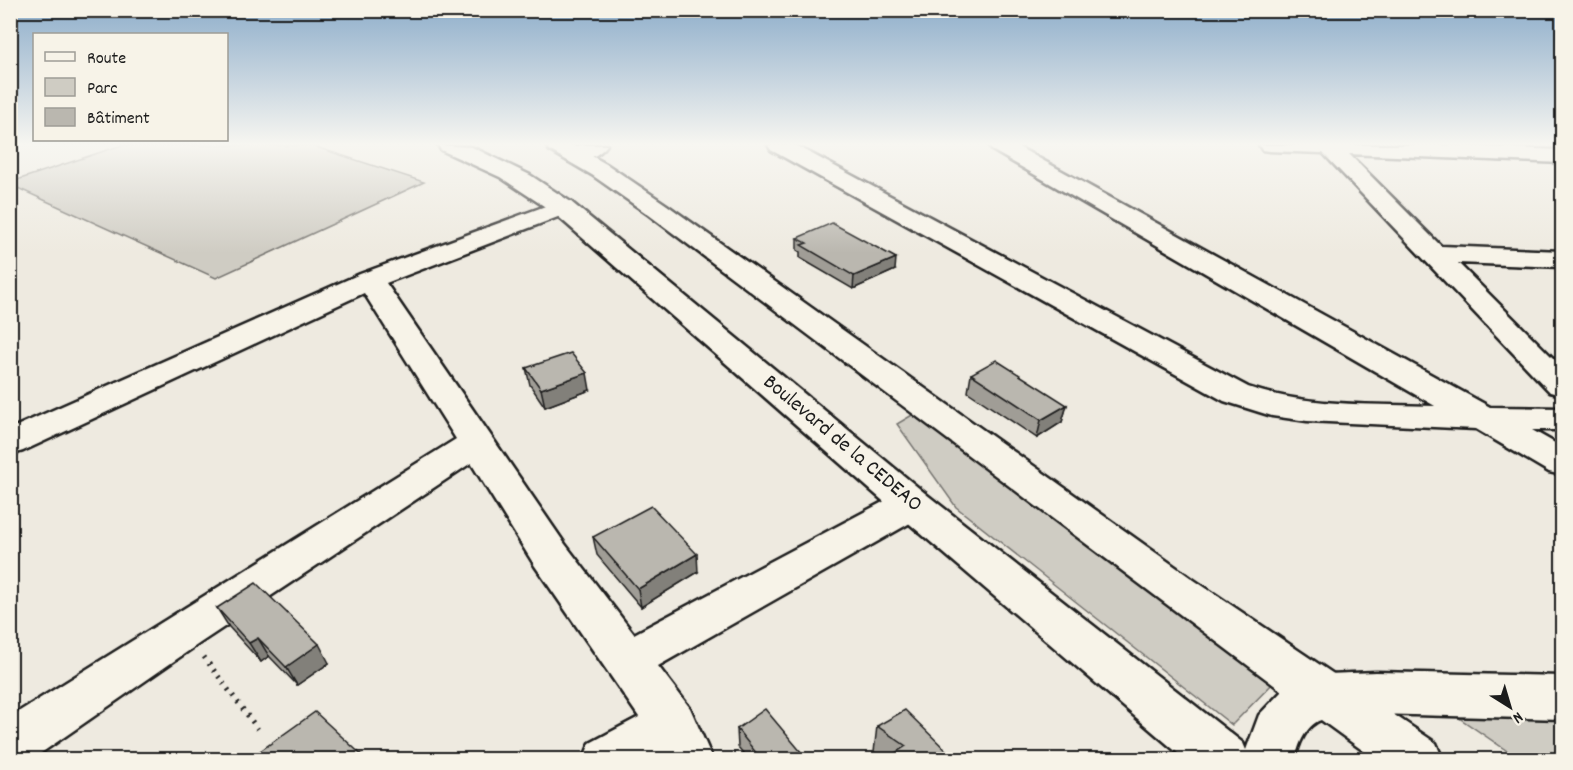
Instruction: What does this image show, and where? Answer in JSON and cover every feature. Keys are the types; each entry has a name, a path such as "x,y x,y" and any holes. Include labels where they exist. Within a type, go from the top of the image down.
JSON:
{"street":[{"name":"Boulevard de la CEDEAO","path":"525,181 562,207 912,504 1225,759"},
{"path":"620,181 1179,592 1418,759"},
{"path":"845,181 1236,394 1256,402 1294,411 1484,420 1563,419"},
{"path":"1063,181 1563,463"},
{"path":"1363,181 1563,384"},
{"path":"10,443 370,280 562,207"},
{"path":"1436,254 1563,259"},
{"path":"370,280 550,555 627,660 681,742 608,759"},
{"path":"10,745 184,630 476,443"},
{"path":"627,660 912,504"},
{"path":"1269,759 1277,731 1300,705 1328,696 1376,693 1563,698"}],"path":[{"path":"184,630 260,732"}],"green space":[{"path":"11,182 424,182 216,278 11,185"},
{"path":"914,414 1276,680 1232,725 956,507 897,424"},
{"path":"1454,708 1562,717 1562,759 1519,759 1455,715"}],"building":[{"path":"832,223 896,258 854,276 801,245 807,243 797,238"},
{"path":"571,353 587,373 541,389 526,368"},
{"path":"996,360 1067,405 1041,420 971,374"},
{"path":"651,506 697,554 638,589 593,537"},
{"path":"256,583 319,644 286,667 258,638 249,643 217,608"},
{"path":"765,709 807,759 761,759 737,729"},
{"path":"905,710 955,759 886,759 906,746 877,726"},
{"path":"315,712 366,759 249,759"}]}
